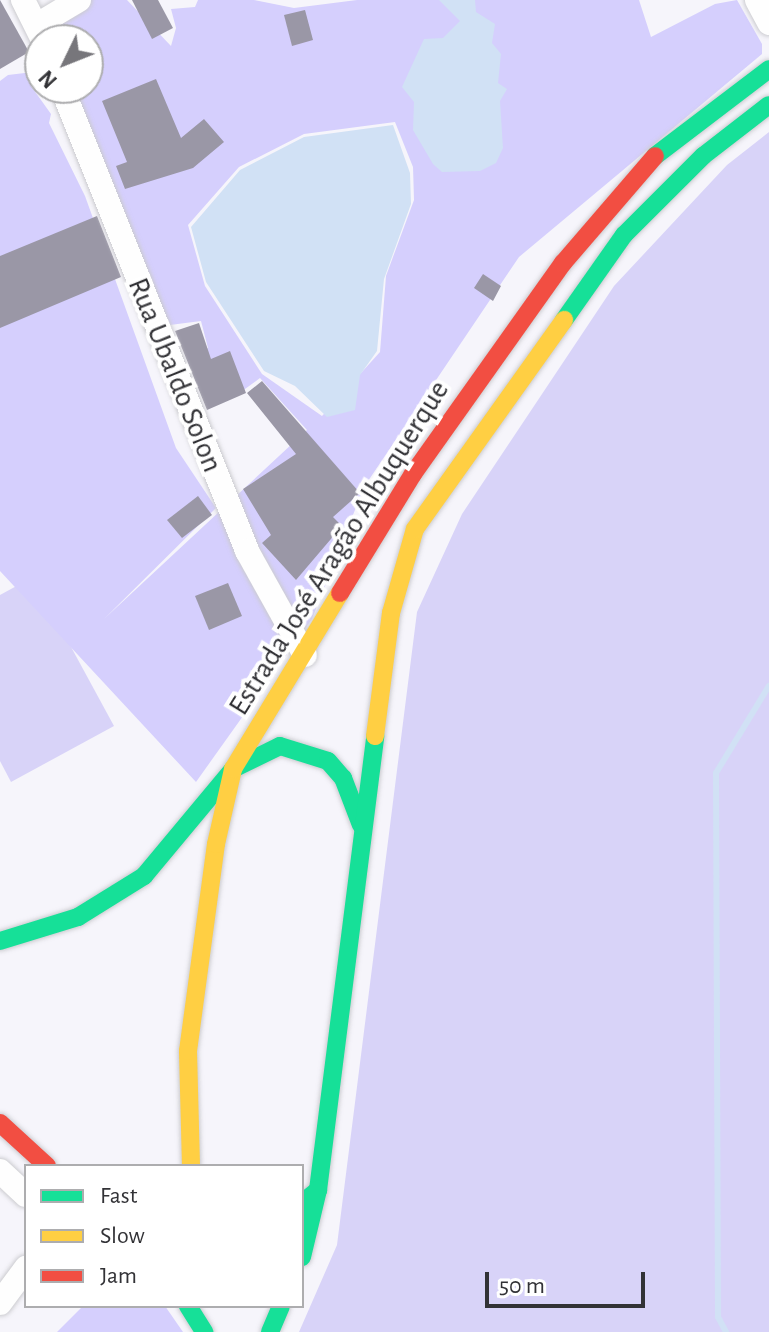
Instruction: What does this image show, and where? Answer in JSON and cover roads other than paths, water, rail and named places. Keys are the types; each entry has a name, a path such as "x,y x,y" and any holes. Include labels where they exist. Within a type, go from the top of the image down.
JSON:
{"main road":[{"name":"Estrada José Aragão Albuquerque","path":"191,1164 188,1051 216,844 233,769 413,474 604,211 659,152 769,69"},
{"name":"Estrada José Aragão Albuquerque","path":"304,1249 318,1190 395,583 415,529 624,235 703,156 769,105"},
{"path":"0,941 78,917 144,876 233,769 280,746 312,752 343,778 363,830"},
{"path":"0,1123 45,1164"},
{"path":"304,1201 318,1190"},
{"path":"189,1308 206,1332"},
{"path":"206,1332 208,1308"},
{"path":"270,1332 280,1308"}],"street":[{"path":"23,0 36,24"},
{"path":"50,24 79,0"},
{"path":"757,0 769,23"},
{"name":"Rua Ubaldo Solon","path":"68,104 247,551 305,655"},
{"path":"0,1171 24,1193"},
{"path":"0,1303 24,1271"}],"water":[{"path":"439,0 475,0 476,12 495,24 492,43 501,54 498,83 507,89 500,101 503,148 496,163 480,171 442,172 433,164 413,130 414,102 402,87 424,39 443,38 460,21"},
{"path":"393,125 410,173 411,204 384,279 377,351 360,375 355,410 327,417 295,386 264,371 206,282 191,227 240,170 304,137"}],"waterway":[{"path":"726,1332 718,1317 716,773 769,686"}]}
